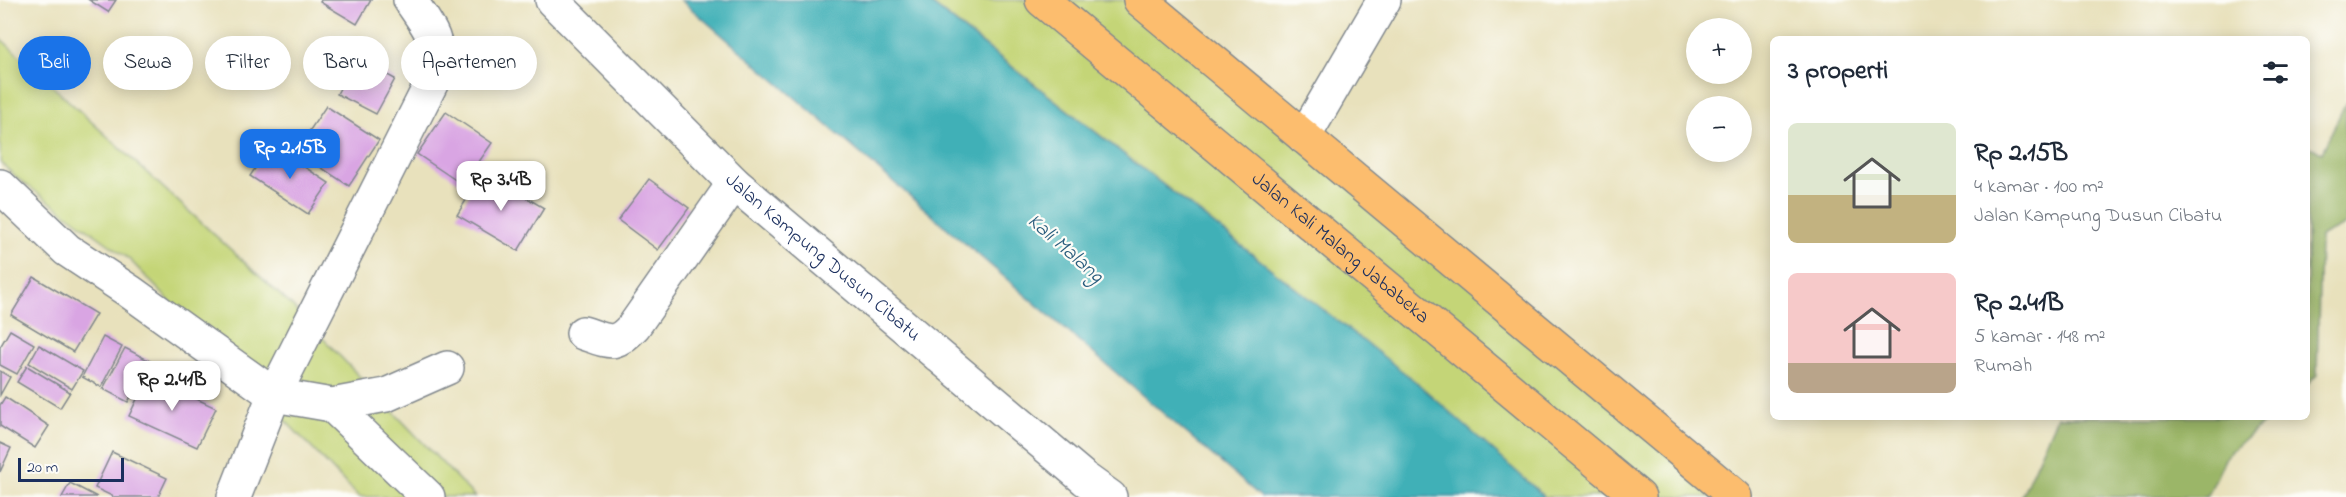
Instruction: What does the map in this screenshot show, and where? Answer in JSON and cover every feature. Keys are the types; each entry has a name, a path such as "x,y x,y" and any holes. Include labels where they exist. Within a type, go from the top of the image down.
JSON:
{"main road":[{"path":"1140,0 1736,497"},
{"name":"Jalan Kali Malang Jababeka","path":"1058,5 1639,497"}],"street":[{"path":"234,497 274,395 437,72 438,52 432,31 410,0"},
{"name":"Jalan Kampung Dusun Cibatu","path":"552,0 734,183 1085,479 1110,497"},
{"path":"1304,137 1384,0"},
{"path":"583,333 613,343 622,340 734,183"},
{"path":"0,186 67,250 129,291 274,395 332,405 386,394 447,368"},
{"path":"332,405 428,497"}],"green space":[{"path":"927,0 1140,0 1736,497 1545,497 1416,382"},
{"path":"0,38 18,55 18,90 57,90 290,304 475,497 359,497 129,259 17,178 0,162"},
{"path":"2346,102 2346,224 2320,237 2317,375 2310,382 2310,147 2322,152"},
{"path":"2056,420 2267,420 2227,455 2207,497 2021,497"}],"water":[{"name":"Kali Malang","path":"681,0 926,0 1416,382 1545,497 1261,497"}],"building":[{"path":"89,0 116,0 108,12"},
{"path":"321,0 371,0 357,24 320,2"},
{"path":"389,76 395,79 376,114 337,94 339,90 389,90"},
{"path":"326,106 379,140 349,186 296,151"},
{"path":"446,112 492,143 463,185 417,154"},
{"path":"271,145 329,183 308,214 250,176"},
{"path":"483,172 544,208 518,251 457,215"},
{"path":"649,179 689,208 658,250 618,220"},
{"path":"34,277 96,314 73,352 11,315"},
{"path":"10,330 34,344 17,374 0,365 0,347"},
{"path":"103,337 122,347 101,387 82,377"},
{"path":"39,345 83,371 72,389 29,363"},
{"path":"125,348 150,361 128,402 103,389"},
{"path":"27,366 70,392 60,408 17,382"},
{"path":"0,371 10,377 0,395"},
{"path":"148,376 216,408 197,447 129,416"},
{"path":"5,397 49,426 35,448 0,426 0,405"},
{"path":"0,443 11,448 0,472"},
{"path":"112,452 167,478 158,497 114,497 95,488"},
{"path":"70,483 97,497 62,497"}]}
